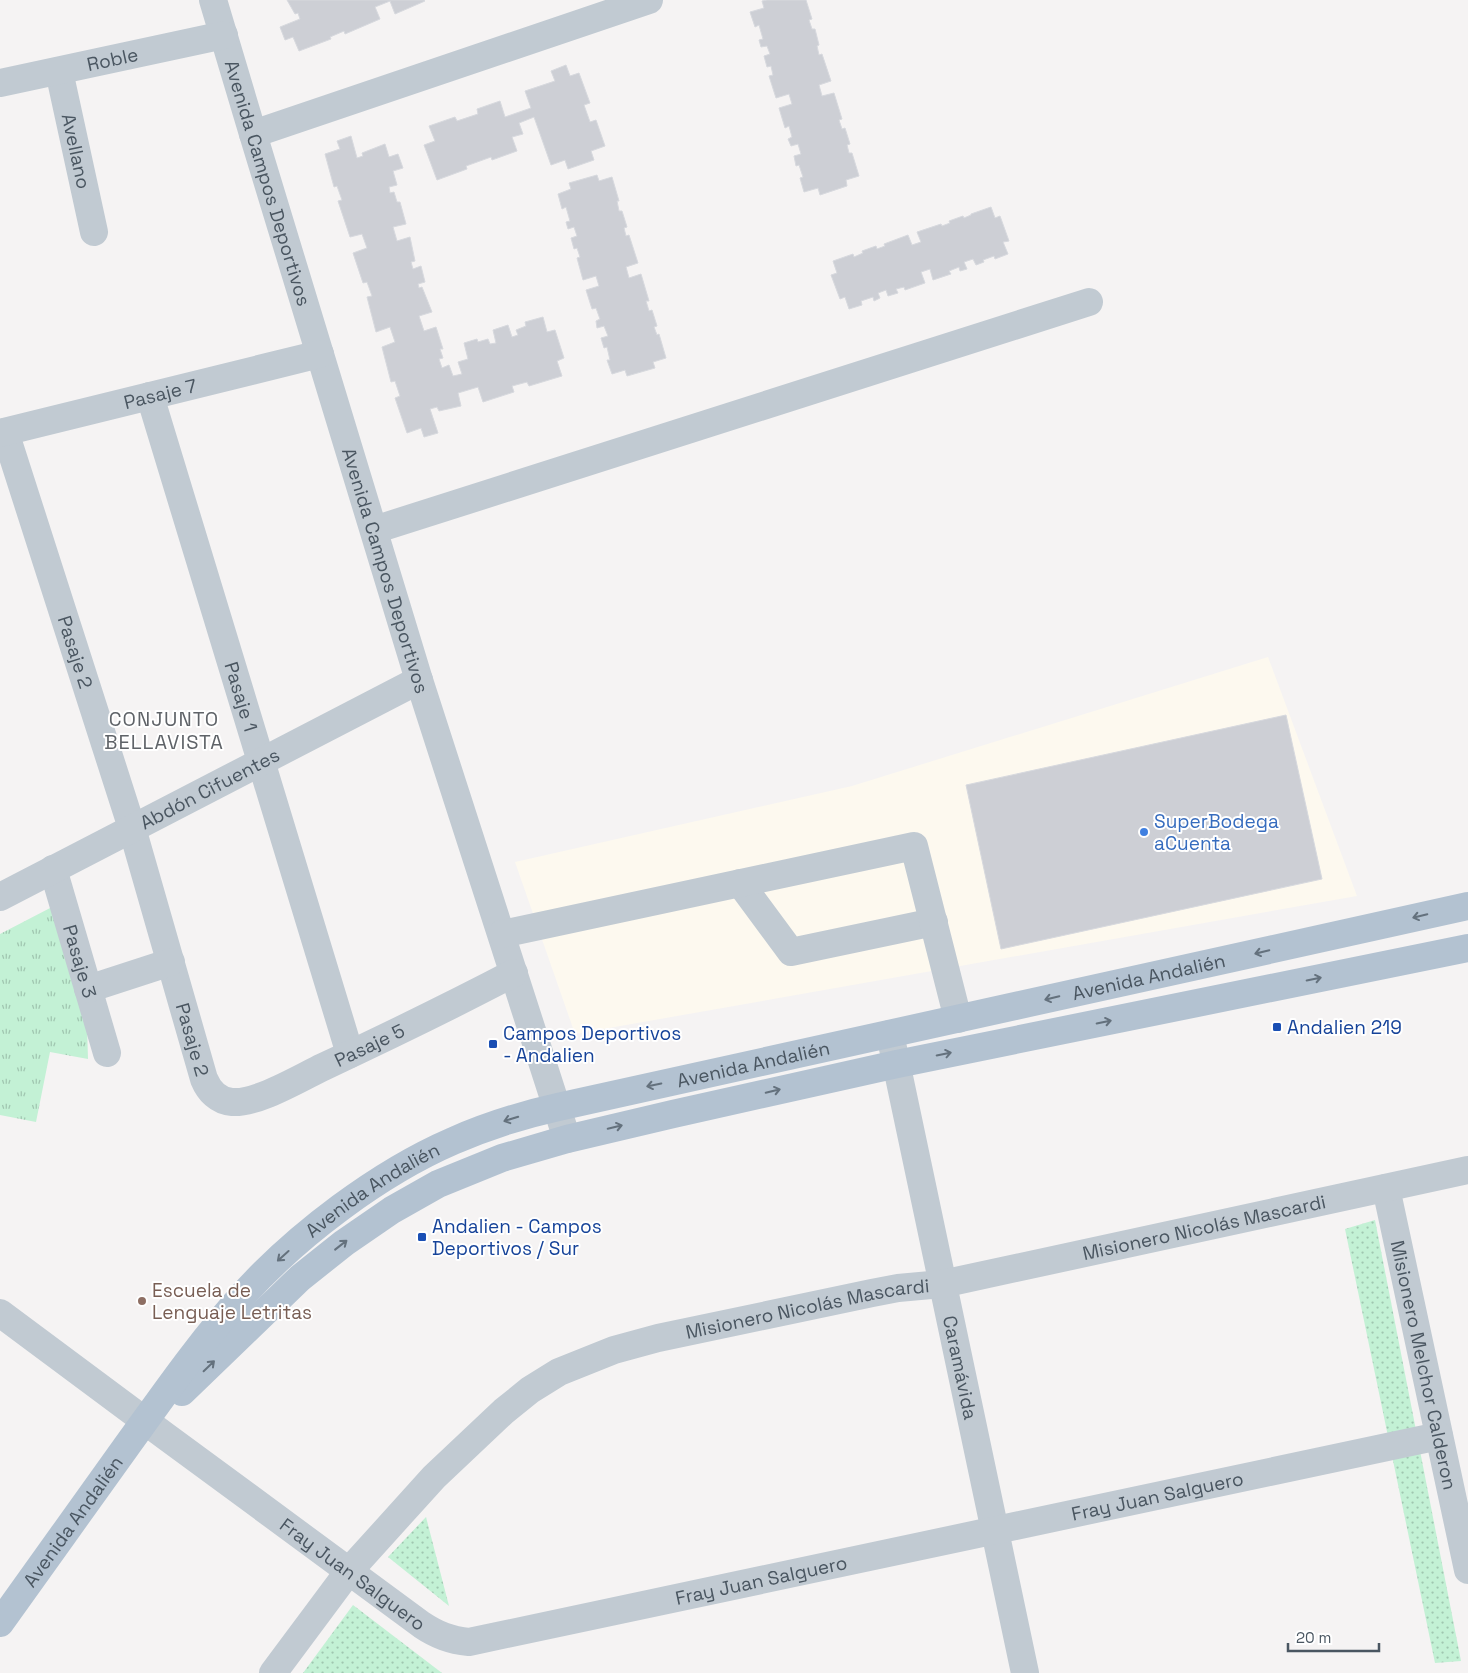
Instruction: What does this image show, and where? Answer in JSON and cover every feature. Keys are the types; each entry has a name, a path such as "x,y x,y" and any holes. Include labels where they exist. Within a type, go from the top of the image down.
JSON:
{"main road":[{"name":"Avenida Andalién","path":"0,1622 198,1348 244,1294 280,1258 318,1226 379,1181 452,1141 495,1124 558,1107 1468,906"},
{"name":"Avenida Andalién","path":"145,1421 171,1402 300,1278 367,1226 438,1184 502,1158 567,1139 897,1064 1468,948"}],"street":[{"name":"Avenida Campos Deportivos","path":"213,0 419,680 567,1139"},
{"path":"253,134 649,0"},
{"name":"Roble","path":"0,83 224,35"},
{"name":"Avellano","path":"59,71 94,232"},
{"path":"374,530 1089,302"},
{"name":"Pasaje 7","path":"2,433 320,354"},
{"name":"Pasaje 1","path":"150,396 350,1054"},
{"name":"Pasaje 2","path":"2,433 132,828 204,1079 208,1087 220,1098"},
{"name":"Abdón Cifuentes","path":"0,898 419,680"},
{"path":"502,934 914,846 958,1019"},
{"name":"Pasaje 3","path":"53,869 107,1053"},
{"path":"740,883 791,952 934,922"},
{"path":"88,989 171,962"},
{"name":"Pasaje 5","path":"220,1098 231,1102 259,1097 514,973"},
{"name":"Caramávida","path":"890,1034 1025,1673"},
{"name":"Misionero Nicolás Mascardi","path":"273,1673 350,1571 434,1477 504,1411 530,1390 559,1372 614,1350 658,1338 890,1290 942,1284 1468,1170"},
{"name":"Misionero Melchor Calderon","path":"1386,1188 1468,1570"},
{"name":"Fray Juan Salguero","path":"0,1313 436,1634 451,1640 469,1642 1439,1436"}],"shaded area":[{"path":"1268,657 1357,896 575,1034 515,862 852,786"}],"green space":[{"path":"52,907 87,1026 88,1059 50,1052 36,1122 0,1115 0,934"},
{"path":"1375,1220 1461,1661 1435,1663 1345,1229"},
{"path":"426,1517 449,1606 388,1557"},
{"path":"353,1605 442,1673 303,1673"}],"building":[{"path":"287,0 425,1 395,14 390,1 375,7 380,19 345,34 344,31 330,37 331,39 299,51 293,37 285,40 280,27 300,19 298,13 295,14"},
{"path":"806,0 812,19 809,20 812,29 815,29 819,45 817,46 819,55 822,54 831,81 819,85 822,96 834,93 842,119 839,120 842,129 845,128 850,144 847,145 849,153 852,153 859,176 846,180 847,186 820,195 818,188 804,192 800,178 803,177 799,165 796,166 794,156 801,154 798,144 791,146 788,139 792,137 789,126 785,128 779,108 792,104 789,94 776,98 769,76 773,75 771,66 767,67 764,56 770,54 767,46 761,47 759,40 763,39 759,25 755,27 750,12 764,8 762,1"},
{"path":"566,65 570,76 579,73 590,103 584,105 590,122 596,120 605,146 591,151 594,160 568,169 565,160 551,165 534,117 519,123 523,134 512,137 517,151 492,160 491,157 466,166 467,169 437,180 424,145 435,141 429,126 455,117 457,121 478,114 477,109 500,101 505,117 531,108 525,91 555,81 551,71"},
{"path":"351,136 357,158 363,156 362,153 385,144 389,157 398,154 403,168 393,171 397,185 389,187 390,193 394,192 397,202 400,202 406,224 393,227 397,241 410,237 415,261 411,262 413,269 421,266 425,282 418,284 419,288 422,287 432,312 419,316 424,331 436,327 443,349 440,349 443,358 439,359 442,368 449,365 453,376 462,374 458,362 468,359 464,343 477,339 478,342 488,339 490,344 496,343 493,330 508,325 512,337 518,335 516,330 526,326 525,322 543,317 547,332 555,330 564,358 557,361 562,376 529,386 527,382 512,386 514,392 483,402 478,387 458,393 461,406 439,411 437,407 430,409 438,433 424,437 421,428 407,433 395,398 400,396 395,381 391,382 382,347 395,342 390,327 376,332 367,297 372,296 367,282 363,283 353,253 367,248 362,234 350,237 338,201 342,200 337,186 334,187 325,154 340,149 337,141"},
{"path":"597,175 599,181 612,177 619,201 617,201 619,211 622,211 627,227 624,228 626,236 629,235 638,263 626,267 629,278 641,274 649,301 646,301 649,311 652,310 657,326 654,327 657,335 659,334 666,358 653,362 655,368 627,376 625,370 612,374 607,360 610,360 607,347 604,348 601,338 608,336 604,326 597,328 596,321 600,319 596,308 592,309 586,290 599,286 596,276 583,280 577,258 580,257 577,248 574,249 571,238 577,236 574,227 568,229 566,222 570,221 566,207 562,209 558,194 571,189 569,183"},
{"path":"991,207 995,218 1000,216 1009,241 1003,242 1008,254 995,259 994,256 976,265 973,259 964,262 967,269 960,271 959,267 949,271 951,274 933,280 930,269 921,272 925,283 905,290 904,287 896,289 898,293 888,296 886,290 878,293 880,298 874,301 873,297 861,301 862,305 849,309 845,297 840,299 831,275 837,273 833,261 853,254 854,257 863,253 862,251 876,246 877,249 885,246 884,244 908,235 912,245 921,242 917,232 941,224 942,226 950,223 949,221 963,216 964,218"},
{"name":"SuperBodega aCuenta","path":"1286,715 1322,879 1001,949 966,785"}],"place":[{"name":"SuperBodega aCuenta","path":"1144,832"},
{"name":"Andalien 219","path":"1277,1027"},
{"name":"Campos Deportivos - Andalien","path":"493,1044"},
{"name":"Andalien - Campos Deportivos / Sur","path":"422,1237"},
{"name":"Escuela de Lenguaje Letritas","path":"142,1301"}],"district":[{"name":"CONJUNTO BELLAVISTA","path":"164,730"}]}
